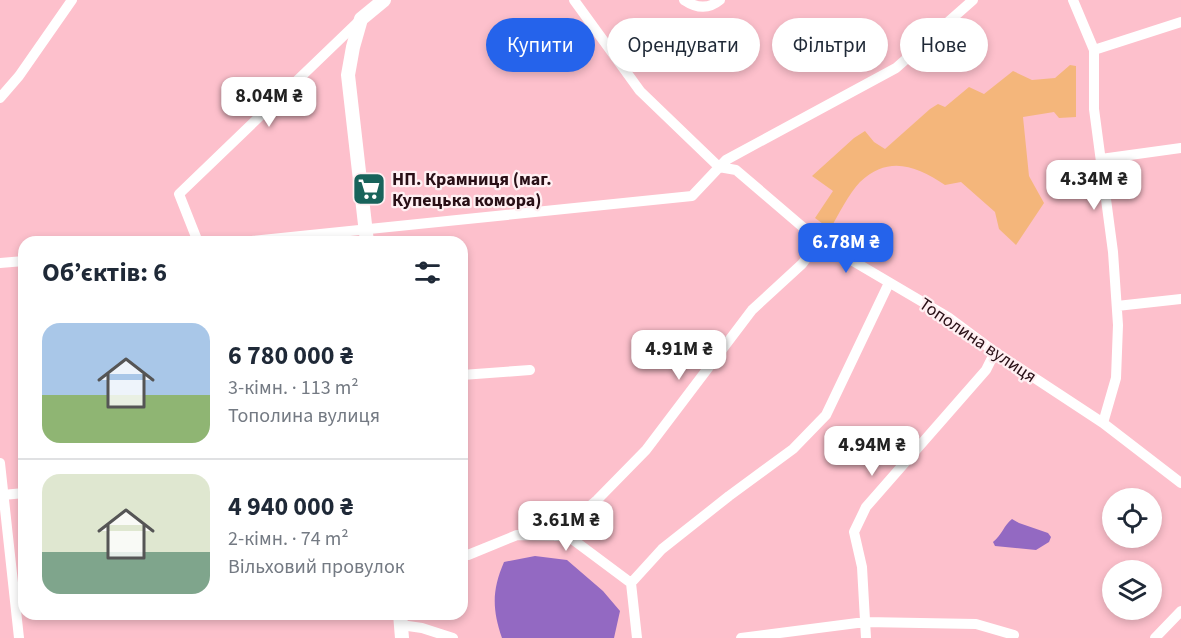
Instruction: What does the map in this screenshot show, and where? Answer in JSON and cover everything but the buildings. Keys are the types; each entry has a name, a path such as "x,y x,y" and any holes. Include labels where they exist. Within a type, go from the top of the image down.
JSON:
{"street":[{"path":"0,98 19,76 72,0"},
{"path":"196,236 179,194 361,19 384,0"},
{"name":"Тополина вулиця","path":"574,0 640,92 719,167 736,170 819,241 948,317 995,352 1103,423 1181,483"},
{"path":"684,0 692,6 705,7 720,0"},
{"path":"348,236 692,196 726,160 896,68 973,0"},
{"path":"1074,0 1094,50 1094,109 1113,252 1117,306 1116,378 1103,423"},
{"path":"361,19 348,75 366,235"},
{"path":"1094,50 1181,21"},
{"path":"1101,159 1181,148"},
{"path":"555,536 597,500 646,450 752,310 801,264 819,241"},
{"path":"0,263 18,262"},
{"path":"631,583 662,549 794,449 826,415 889,283"},
{"path":"1117,306 1181,299"},
{"path":"866,638 862,567 854,532 866,507 986,370 995,352"},
{"path":"468,375 530,370"},
{"path":"0,463 19,638"},
{"path":"3,495 18,494"},
{"path":"468,555 517,535 568,536 631,583 637,638"},
{"path":"1155,638 1181,611"},
{"path":"741,638 865,622 976,624 1014,634"},
{"path":"401,625 422,628 453,638"}],"shaded area":[{"path":"1070,65 1076,66 1076,117 1059,118 1054,112 1023,117 1029,176 1044,203 1016,245 999,229 995,212 961,182 945,185 924,173 902,166 881,168 860,182 830,229 815,218 833,191 812,176 865,131 874,142 885,149 930,109 938,104 945,107 969,87 984,94 1013,71 1032,80 1055,78"},
{"path":"1012,519 1048,533 1051,537 1049,542 1036,550 995,546 993,542"},
{"path":"535,556 567,560 603,591 620,611 614,638 502,638 496,618 495,591 504,562"}],"place":[{"name":"НП. Крамниця (маг. Купецька комора)","path":"369,189"}]}
